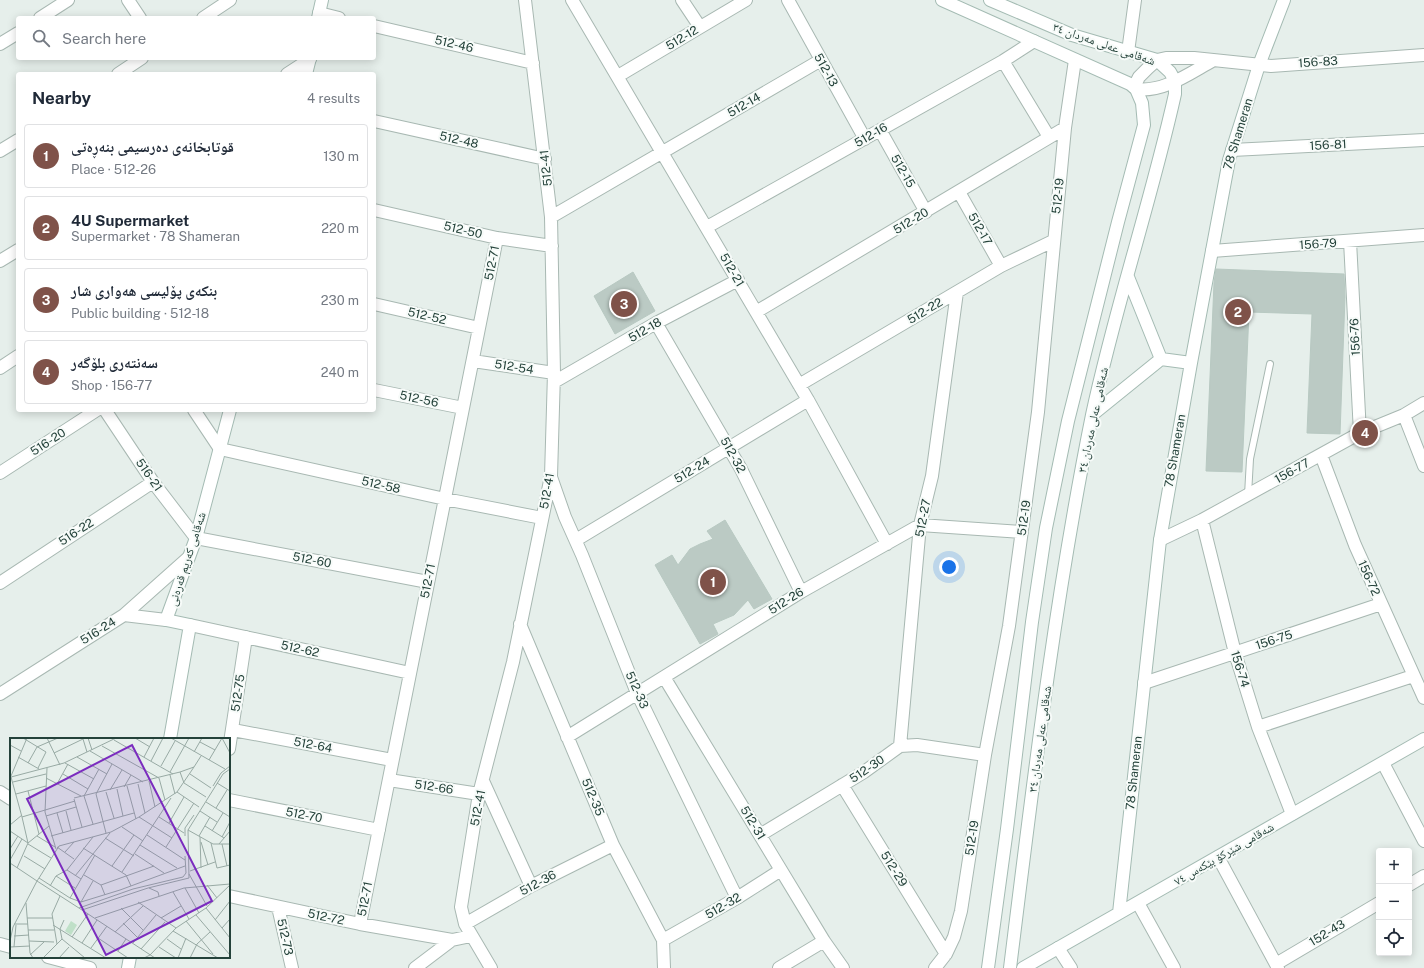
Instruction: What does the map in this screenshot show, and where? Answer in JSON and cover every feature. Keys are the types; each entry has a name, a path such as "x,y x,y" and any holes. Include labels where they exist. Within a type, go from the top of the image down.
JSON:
{"street":[{"path":"43,16 68,0"},
{"path":"128,0 139,16"},
{"path":"205,16 230,0"},
{"path":"319,16 322,0"},
{"name":"512-41","path":"491,968 465,924 461,907 479,794 513,662 551,476 554,378 551,217 526,0"},
{"name":"512-21","path":"572,0 664,151 707,228 800,385 887,544"},
{"path":"682,0 700,27"},
{"name":"512-12","path":"618,76 746,0"},
{"name":"512-13","path":"788,0 865,139"},
{"name":"شەقامی عەلی مەردان ٣٤","path":"942,0 1135,88 1144,115 1142,136 1118,222 1068,421 1046,528 1032,622 1007,829 988,968"},
{"name":"شەقامی عەلی مەردان ٣٤","path":"990,0 1072,35 1157,60 1170,72 1175,81 1175,94 1164,148 1128,277 1093,414 1071,532 1042,719 1010,968"},
{"path":"1128,52 1136,0"},
{"name":"78 Shameran","path":"1119,913 1160,540 1191,363 1229,160 1259,65 1284,0"},
{"name":"512-46","path":"376,26 533,63"},
{"path":"0,44 16,33"},
{"path":"1062,54 1072,35"},
{"name":"512-16","path":"707,228 1003,61 1034,41"},
{"name":"156-83","path":"1157,60 1178,58 1272,66 1424,55"},
{"path":"121,72 139,60"},
{"path":"290,72 308,60"},
{"path":"307,72 310,60"},
{"name":"512-14","path":"551,217 821,60"},
{"name":"512-19","path":"935,968 946,954 954,937 961,911 985,755 1010,626 1038,412 1053,242 1065,128 1075,60"},
{"path":"1157,60 1139,77 1135,88 1148,89 1175,81 1212,61"},
{"path":"1003,61 1049,137"},
{"name":"512-48","path":"376,121 545,159"},
{"name":"512-20","path":"756,312 1065,128"},
{"name":"512-15","path":"880,130 926,212"},
{"name":"156-81","path":"1232,150 1424,140"},
{"path":"0,151 16,141"},
{"name":"512-17","path":"959,192 1001,266"},
{"name":"512-50","path":"376,210 497,238 552,246"},
{"name":"156-79","path":"1212,251 1424,235"},
{"name":"512-71","path":"360,924 497,238"},
{"name":"156-76","path":"1350,241 1360,433"},
{"name":"512-22","path":"800,385 1001,266 1053,242"},
{"path":"0,261 16,251"},
{"path":"1128,277 1161,359"},
{"name":"512-18","path":"554,378 738,280"},
{"name":"512-27","path":"900,746 920,525 932,476 957,292"},
{"name":"512-52","path":"376,304 479,328"},
{"name":"512-32","path":"656,323 741,469 801,592"},
{"path":"0,368 16,357"},
{"path":"1093,414 1161,359 1191,363"},
{"name":"512-54","path":"473,361 554,378"},
{"name":"512-56","path":"376,390 463,408"},
{"name":"512-24","path":"576,540 808,400"},
{"name":"156-77","path":"1160,540 1202,520 1360,433 1404,415 1424,403"},
{"name":"516-20","path":"0,473 94,412"},
{"name":"516-21","path":"106,412 153,482 196,538"},
{"path":"195,412 220,449"},
{"name":"شەقامی کەریم قەرەنی","path":"190,625 166,620 196,538 229,412"},
{"path":"1404,415 1424,466"},
{"name":"512-58","path":"220,449 445,499 542,518"},
{"name":"156-72","path":"1321,455 1355,545 1424,698"},
{"name":"512-33","path":"551,476 565,517 576,540 638,693 737,898"},
{"name":"516-22","path":"0,583 153,482"},
{"name":"156-74","path":"1202,520 1235,653 1258,727 1292,814"},
{"path":"920,525 1022,532"},
{"name":"512-26","path":"567,737 801,592 920,525"},
{"name":"512-60","path":"196,538 428,582"},
{"name":"516-24","path":"2,688 124,614 188,558"},
{"name":"156-75","path":"1144,683 1381,604"},
{"path":"124,614 166,620"},
{"name":"512-35","path":"520,624 613,845 663,940 664,968"},
{"path":"170,738 190,625"},
{"name":"512-62","path":"190,625 410,673"},
{"name":"512-75","path":"230,744 246,637"},
{"path":"1258,727 1413,676"},
{"name":"512-31","path":"664,677 824,941 843,968"},
{"name":"512-64","path":"233,730 392,760"},
{"name":"شەقامی شێرکۆ بێکەس ٧٤","path":"1023,968 1424,739"},
{"path":"900,746 917,745 985,755"},
{"name":"512-30","path":"760,835 864,772 900,746"},
{"path":"1383,762 1424,841"},
{"name":"512-66","path":"389,780 479,794"},
{"path":"483,781 531,886"},
{"name":"512-29","path":"842,785 946,954"},
{"path":"0,792 10,798"},
{"name":"512-70","path":"230,800 379,830"},
{"name":"512-36","path":"465,924 531,886 613,845"},
{"path":"1218,857 1276,966"},
{"name":"512-32","path":"663,940 737,898 781,870"},
{"path":"1411,884 1424,876"},
{"name":"512-72","path":"230,896 360,924 452,940 471,936"},
{"path":"1138,903 1174,968"},
{"name":"152-43","path":"1276,966 1376,905"},
{"name":"512-73","path":"278,906 292,968"},
{"path":"415,968 452,940"},
{"path":"779,968 824,941"},
{"path":"0,944 10,947"},
{"path":"1058,948 1071,968"},
{"path":"52,958 90,968"},
{"path":"128,968 130,958"}],"lane":[{"path":"1248,495 1250,459 1270,364"}],"building":[{"path":"1216,269 1344,274 1345,297 1340,434 1307,433 1312,314 1249,312 1242,472 1206,471 1214,283"},
{"path":"633,272 655,311 615,334 594,296"},
{"path":"725,520 772,599 754,609 748,600 734,615 713,624 718,634 700,644 655,565 672,555 678,565 690,549 713,539 707,531"}],"place":[{"name":"بنکەی پۆلیسی هەواری شار","path":"624,304"},
{"name":"4U Supermarket","path":"1238,312"},
{"name":"سەنتەری بلۆگەر","path":"1365,433"},
{"name":"قوتابخانەی دەرسیمی بنەڕەتی","path":"713,582"}]}
